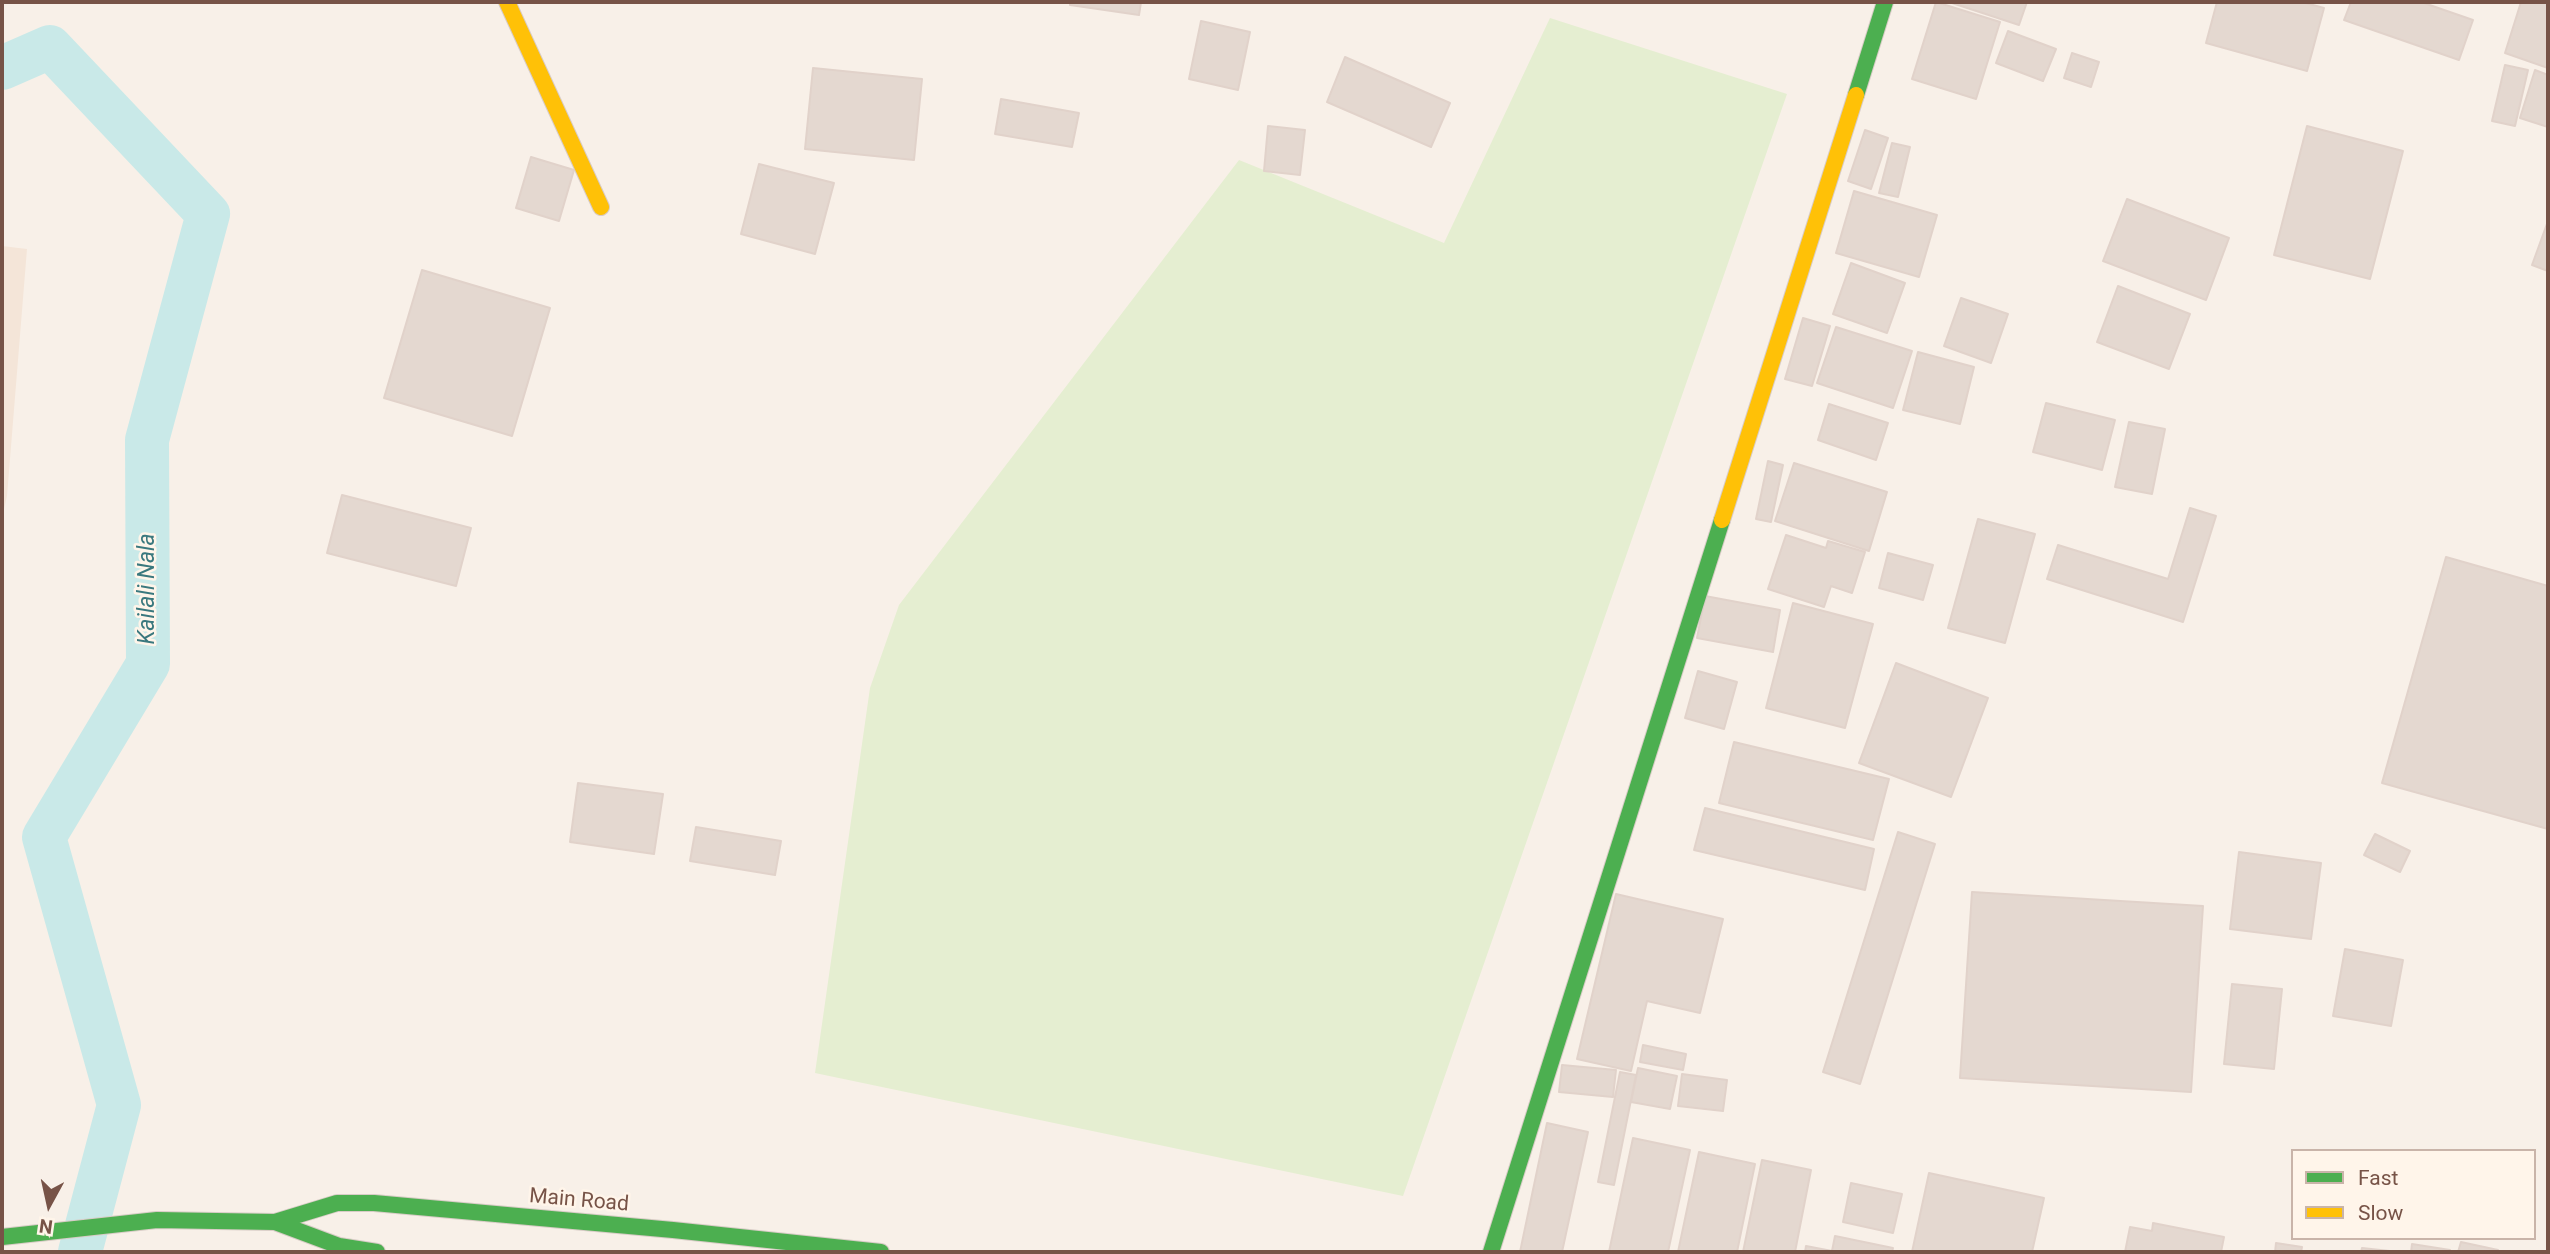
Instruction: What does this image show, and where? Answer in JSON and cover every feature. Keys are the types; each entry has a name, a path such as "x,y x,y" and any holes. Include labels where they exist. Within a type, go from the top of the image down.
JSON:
{"street":[{"path":"507,2 601,207"},
{"path":"1492,1252 1885,2"},
{"name":"Main Road","path":"2,1237 158,1220 275,1222 337,1203 374,1203 881,1252"},
{"name":"Main Road","path":"275,1222 339,1246 377,1252"}],"shaded area":[{"path":"2,246 27,249 7,496 2,518"}],"green space":[{"path":"1550,18 1787,94 1403,1196 815,1073 870,688 899,605 1239,160 1444,243"}],"building":[{"path":"1070,2 1141,2 1139,15 1070,5"},
{"path":"1936,2 2000,22 1976,99 1912,79"},
{"path":"1949,2 2027,2 2019,25"},
{"path":"2217,2 2302,2 2324,8 2307,71 2206,43"},
{"path":"2351,2 2421,2 2473,20 2459,60 2344,20"},
{"path":"2521,2 2548,2 2548,68 2505,53"},
{"path":"1201,21 1250,32 1238,90 1189,79"},
{"path":"2008,31 2056,49 2043,81 1996,63"},
{"path":"2072,53 2099,62 2091,87 2064,78"},
{"path":"1345,57 1450,103 1431,147 1327,102"},
{"path":"2505,65 2528,70 2515,126 2492,121"},
{"path":"813,68 922,79 914,160 805,149"},
{"path":"2535,70 2548,75 2548,127 2520,118"},
{"path":"1001,99 1079,113 1072,147 995,134"},
{"path":"1268,126 1305,130 1300,175 1264,171"},
{"path":"2307,126 2403,151 2370,279 2274,255"},
{"path":"1865,130 1888,138 1871,189 1848,181"},
{"path":"1892,143 1910,147 1898,197 1879,193"},
{"path":"531,157 574,170 559,221 516,208"},
{"path":"759,164 834,183 815,254 741,234"},
{"path":"1854,191 1937,215 1919,277 1836,253"},
{"path":"2127,199 2229,238 2206,300 2103,261"},
{"path":"2548,221 2548,271 2532,265"},
{"path":"1851,263 1905,283 1887,333 1833,314"},
{"path":"422,270 550,308 512,436 384,398"},
{"path":"2118,286 2190,314 2169,369 2097,342"},
{"path":"1961,298 2008,314 1991,363 1944,346"},
{"path":"1803,318 1830,326 1812,386 1785,379"},
{"path":"1836,327 1912,351 1893,408 1817,383"},
{"path":"1918,352 1974,367 1960,424 1903,410"},
{"path":"2046,403 2115,420 2102,470 2033,452"},
{"path":"1829,404 1888,423 1876,460 1818,440"},
{"path":"2129,422 2165,429 2152,494 2115,487"},
{"path":"1768,461 1783,465 1771,522 1756,519"},
{"path":"1794,463 1887,492 1869,551 1775,521"},
{"path":"342,495 471,528 456,586 327,553"},
{"path":"2190,508 2216,516 2183,622 2047,579 2058,545 2168,579"},
{"path":"1978,519 2035,534 2005,643 1948,628"},
{"path":"1786,535 1826,548 1828,541 1865,552 1852,593 1831,586 1824,607 1768,589"},
{"path":"1888,553 1933,565 1923,600 1879,588"},
{"path":"2446,557 2548,586 2548,829 2382,783"},
{"path":"1705,596 1780,610 1773,652 1697,638"},
{"path":"1793,603 1873,624 1845,728 1766,708"},
{"path":"1896,663 1988,698 1951,797 1859,763"},
{"path":"1698,671 1737,682 1724,729 1685,718"},
{"path":"1734,742 1889,779 1873,840 1719,803"},
{"path":"578,783 663,794 654,854 570,842"},
{"path":"1705,808 1874,849 1865,890 1694,850"},
{"path":"696,827 781,841 775,875 690,861"},
{"path":"1898,832 1935,844 1860,1084 1823,1072"},
{"path":"2375,834 2410,851 2400,872 2364,855"},
{"path":"2239,852 2321,863 2311,939 2230,929"},
{"path":"1972,892 2203,906 2191,1092 1960,1078"},
{"path":"1616,894 1723,919 1700,1013 1647,1001 1631,1071 1577,1059"},
{"path":"2345,949 2403,960 2391,1026 2333,1016"},
{"path":"2232,984 2282,989 2274,1069 2224,1064"},
{"path":"1643,1045 1686,1054 1683,1070 1640,1062"},
{"path":"1562,1065 1616,1070 1613,1097 1559,1092"},
{"path":"1638,1068 1677,1076 1670,1109 1631,1102"},
{"path":"1620,1072 1636,1075 1614,1185 1598,1182"},
{"path":"1682,1074 1727,1080 1723,1111 1678,1106"},
{"path":"1547,1123 1588,1132 1562,1252 1520,1252"},
{"path":"1633,1138 1690,1150 1668,1252 1609,1252"},
{"path":"1699,1152 1755,1164 1737,1252 1678,1252"},
{"path":"1762,1160 1811,1170 1795,1252 1743,1252"},
{"path":"1929,1173 2044,1198 2032,1252 1912,1252"},
{"path":"1851,1183 1902,1194 1893,1233 1843,1222"},
{"path":"2153,1223 2224,1237 2221,1252 2125,1252 2130,1227 2152,1231"},
{"path":"1835,1236 1893,1248 1892,1252 1805,1252 1806,1246 1832,1251"},
{"path":"2461,1242 2498,1250 2498,1252 2458,1252"},
{"path":"2276,1243 2302,1247 2301,1252 2275,1252"},
{"path":"2412,1244 2450,1250 2450,1252 2411,1252"},
{"path":"2362,1248 2399,1252 2361,1252"}],"waterway":[{"name":"Kailali Nala","path":"2,68 50,47 208,214 147,440 148,664 44,837 119,1105 80,1252"}],"traffic: fast":[{"path":"1856,95 1885,2"},
{"path":"1491,1252 1722,520"},
{"path":"2,1237 157,1220 275,1222 337,1203 374,1203 881,1252"},
{"path":"275,1222 339,1246 377,1252"}],"traffic: slow":[{"path":"507,2 601,207"},
{"path":"1722,520 1856,95"}]}
